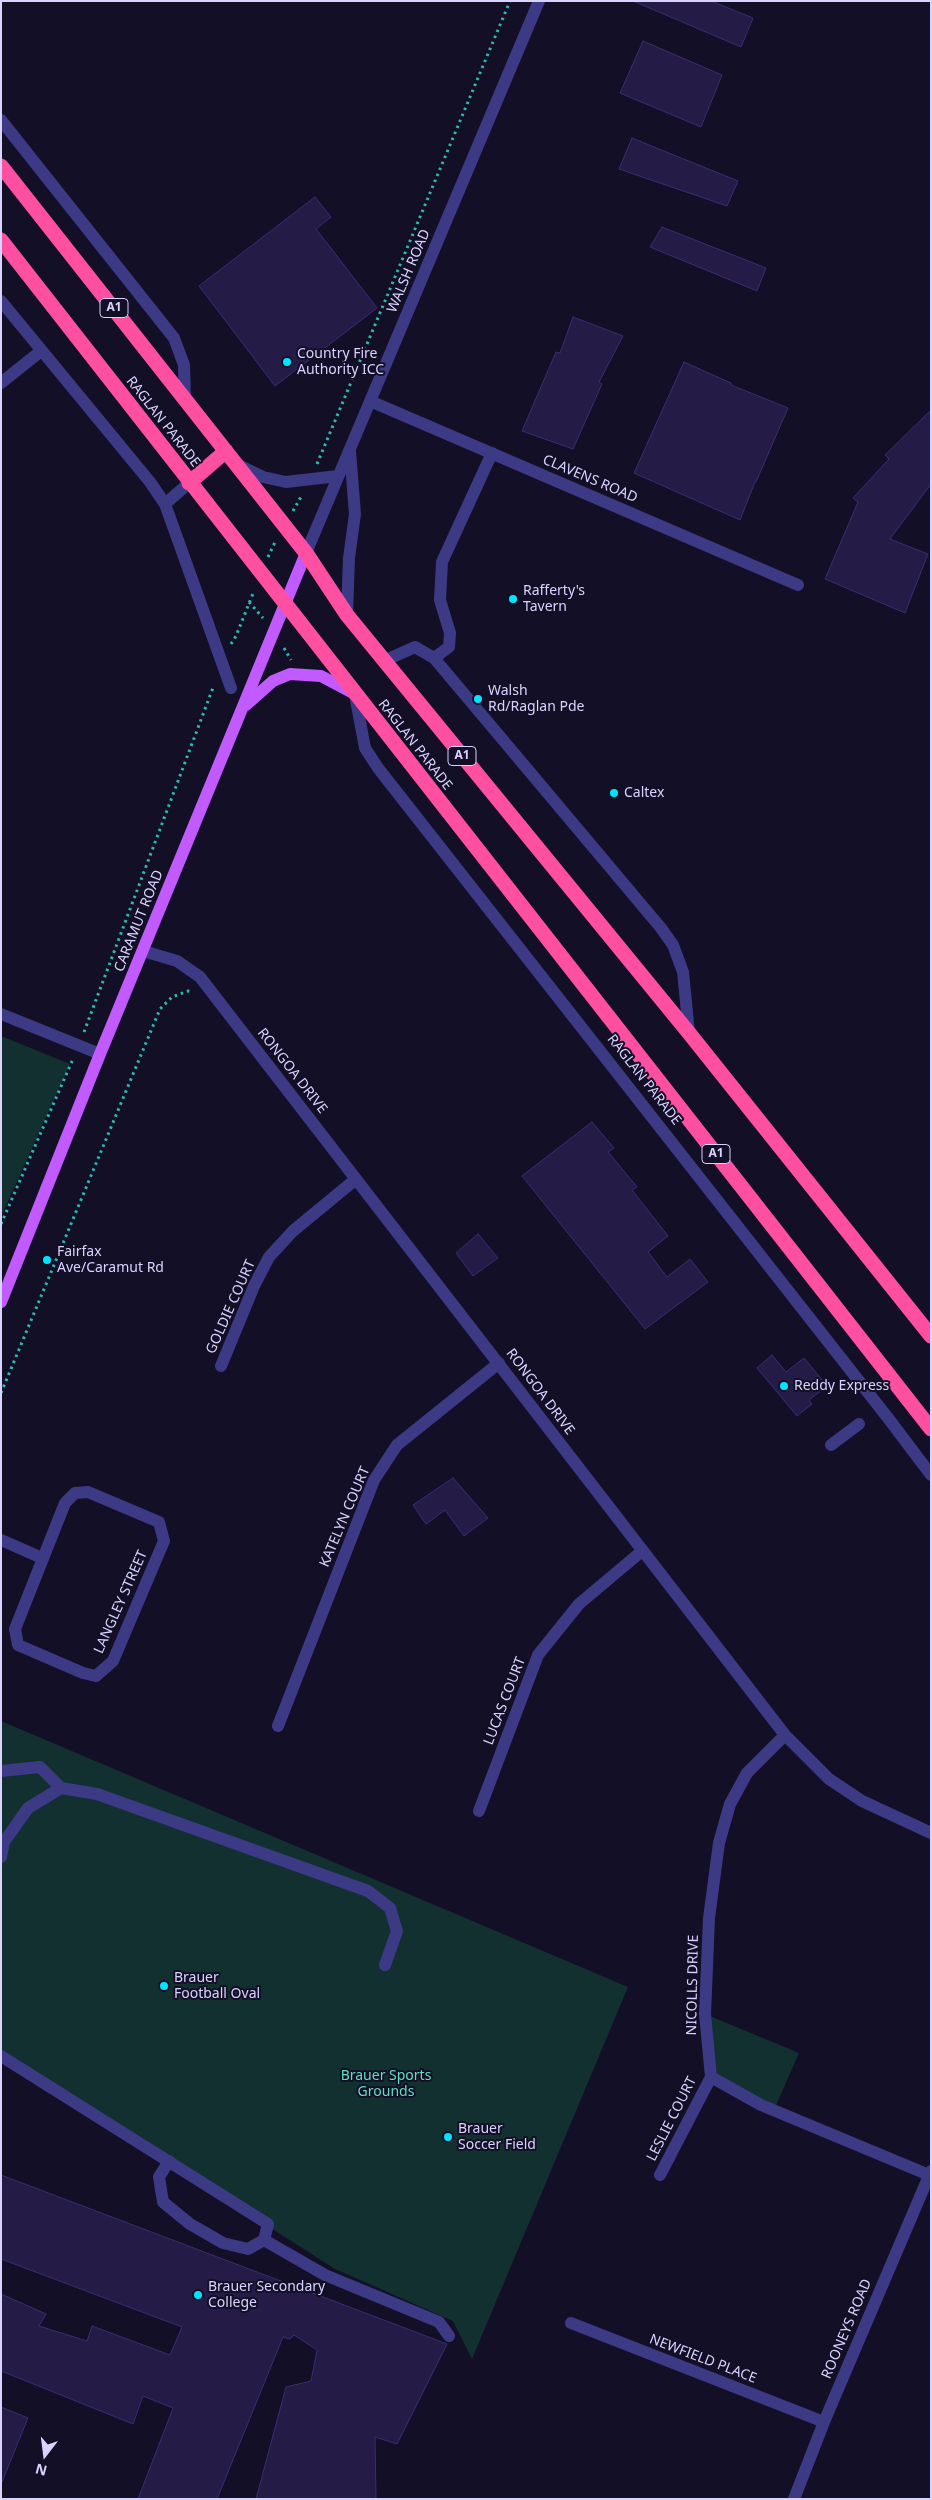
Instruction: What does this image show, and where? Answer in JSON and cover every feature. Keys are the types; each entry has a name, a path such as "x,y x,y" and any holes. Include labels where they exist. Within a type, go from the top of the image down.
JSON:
{"highway":[{"name":"A1","path":"1,166 238,465 306,554 347,615 386,660 539,851 689,1033 931,1336"},
{"name":"RAGLAN PARADE","path":"1,240 260,574 931,1428"},
{"path":"189,483 226,451"}],"main road":[{"name":"CARAMUT ROAD","path":"1,1302 100,1054 306,554"},
{"path":"242,708 273,681 298,673 321,676 355,695"}],"street":[{"name":"WALSH ROAD","path":"306,554 539,1"},
{"path":"1,120 174,338 184,365 185,397"},
{"path":"1,300 166,504 221,665 231,688"},
{"path":"1,383 41,351"},
{"name":"CLAVENS ROAD","path":"370,401 798,585"},
{"path":"347,615 349,558 355,514 350,449"},
{"path":"434,658 449,647 450,633 440,600 442,562 492,453"},
{"path":"238,465 276,480 309,481 338,476"},
{"path":"166,504 189,483"},
{"path":"386,660 414,647 434,658 661,928 673,945 683,972 689,1033"},
{"name":"RAGLAN PARADE","path":"355,695 365,748 378,768 853,1372 931,1475"},
{"name":"RONGOA DRIVE","path":"143,951 177,961 200,977 785,1735 829,1779 862,1801 931,1833"},
{"path":"1,1014 100,1054"},
{"name":"GOLDIE COURT","path":"221,1366 254,1286 269,1257 292,1232 356,1179"},
{"name":"KATELYN COURT","path":"278,1726 374,1480 397,1446 499,1362"},
{"path":"831,1445 859,1424"},
{"name":"LANGLEY STREET","path":"88,1492 158,1522 164,1541 113,1661 96,1676 83,1673 18,1645 15,1629 42,1558 65,1503 76,1493 88,1492"},
{"path":"1,1540 42,1558"},
{"name":"LUCAS COURT","path":"480,1811 538,1656 579,1604 642,1551"},
{"name":"NICOLLS DRIVE","path":"711,2077 705,2014 709,1918 719,1843 730,1804 747,1773 785,1735"},
{"path":"1,1771 40,1767 61,1788 97,1794 368,1891 390,1908 398,1931 385,1965"},
{"path":"1,1857 4,1842 28,1808 61,1788"},
{"path":"1,2056 268,2224 264,2240 248,2249 223,2243 190,2224 163,2202 159,2177 169,2162"},
{"path":"711,2077 760,2105 930,2173"},
{"name":"LESLIE COURT","path":"660,2175 711,2077"},
{"name":"ROONEYS ROAD","path":"794,2499 824,2422 930,2173"},
{"path":"264,2240 325,2275 439,2322 450,2336"},
{"name":"NEWFIELD PLACE","path":"571,2324 824,2422"}],"path":[{"path":"1,1224 79,1046 221,665 236,636 260,574 283,526 309,481 510,1"},
{"path":"274,630 298,673"},
{"path":"1,1393 160,1009 172,997 188,991 199,993"}],"green space":[{"path":"1,1036 70,1064 1,1217"},
{"name":"Brauer Sports Grounds","path":"1,1721 628,1987 472,2359 453,2321 335,2269 1,2056"},
{"path":"705,2014 799,2053 774,2110 711,2077"}],"building":[{"path":"633,1 711,1 753,18 741,47"},
{"path":"643,41 722,75 701,127 620,93"},
{"path":"632,138 738,181 727,206 619,169"},
{"path":"315,197 331,217 316,229 377,308 275,386 199,286"},
{"path":"662,227 766,268 757,291 650,247"},
{"path":"573,317 623,336 599,382 602,384 573,449 522,431 556,352 560,353"},
{"path":"684,362 731,383 731,385 788,408 740,520 634,473"},
{"path":"931,410 931,484 890,539 928,554 905,613 825,579 858,502 853,498 889,459 885,455"},
{"path":"592,1122 614,1148 608,1152 637,1187 632,1190 668,1236 648,1252 667,1277 690,1259 708,1282 645,1329 522,1176"},
{"path":"478,1234 498,1258 473,1276 456,1253"},
{"path":"772,1355 786,1372 804,1358 827,1386 809,1400 812,1404 797,1416 757,1368"},
{"path":"453,1478 488,1518 464,1536 445,1510 426,1524 413,1505"},
{"path":"1,2175 447,2344 397,2444 375,2437 376,2499 256,2499 286,2387 311,2381 317,2350 294,2335 290,2339 283,2337 217,2499 138,2499 173,2408 143,2396 133,2424 1,2371 1,2294 46,2314 39,2326 87,2341 92,2326 170,2355 182,2327 1,2259"},
{"path":"1,2407 28,2418 2,2482 1,2482"}],"place":[{"name":"Country Fire Authority ICC","path":"287,362"},
{"name":"Rafferty's Tavern","path":"513,599"},
{"name":"Walsh Rd/Raglan Pde","path":"478,699"},
{"name":"Caltex","path":"614,793"},
{"name":"Fairfax Ave/Caramut Rd","path":"47,1260"},
{"name":"Reddy Express","path":"784,1386"},
{"name":"Brauer Football Oval","path":"164,1986"},
{"name":"Brauer Soccer Field","path":"448,2137"},
{"name":"Brauer Secondary College","path":"198,2295"}]}
